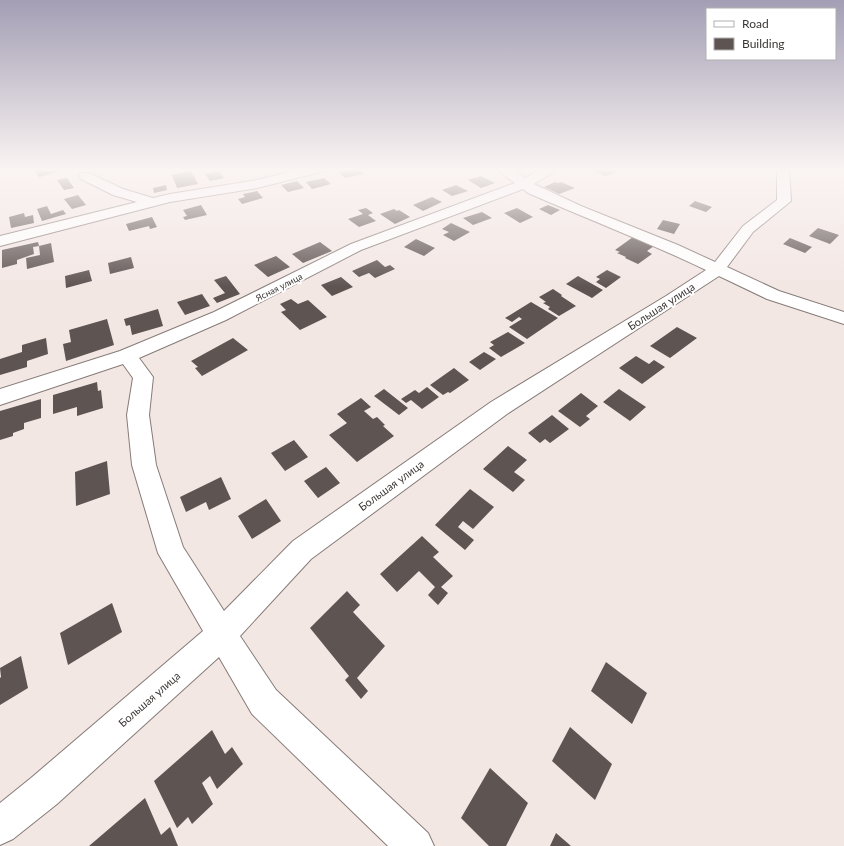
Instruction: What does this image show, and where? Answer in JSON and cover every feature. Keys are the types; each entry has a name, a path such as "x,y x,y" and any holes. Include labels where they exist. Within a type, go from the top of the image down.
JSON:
{"street":[{"path":"0,241 91,207"},
{"name":"Ясная улица","path":"0,397 127,356 220,316 356,248 462,207"},
{"path":"575,207 673,248 773,295 844,318"},
{"name":"Большая улица","path":"0,826 44,791 222,635 302,550 499,408 666,304 717,270 748,229 777,207"},
{"path":"127,356 143,377 138,415 144,464 171,553 264,702 415,846"}],"building":[{"path":"48,207 51,214 63,210 66,214 42,221 37,209"},
{"path":"192,207 202,207 207,215 185,220 183,217 187,216 183,210"},
{"path":"417,207 430,207 423,211"},
{"path":"554,207 560,210 551,215 539,209"},
{"path":"693,207 711,207 706,212"},
{"path":"366,208 373,213 368,215 376,221 359,227 348,219 363,214 358,210"},
{"path":"517,208 533,217 520,223 504,213"},
{"path":"394,209 397,211 399,210 410,217 395,224 380,214"},
{"path":"482,212 492,218 473,225 463,218"},
{"path":"24,213 25,217 33,215 34,223 11,228 9,217"},
{"path":"152,217 157,227 150,229 149,226 129,231 126,224"},
{"path":"663,220 680,224 674,234 657,229"},
{"path":"451,223 470,232 454,241 443,235 449,232 442,229"},
{"path":"818,228 839,235 830,244 809,236"},
{"path":"633,237 654,246 647,251 652,254 638,264 625,258 626,257 617,253 620,252 615,250"},
{"path":"790,238 812,247 805,253 783,244"},
{"path":"416,239 435,248 424,256 404,247"},
{"path":"38,242 39,246 33,247 34,254 17,260 17,264 2,268 2,250"},
{"path":"320,242 332,251 303,263 292,254"},
{"path":"51,243 54,262 27,269 26,258 40,255 39,246"},
{"path":"276,256 290,267 268,277 254,265"},
{"path":"131,257 134,268 110,274 108,263"},
{"path":"377,260 385,267 390,265 395,269 375,278 369,273 359,277 352,271"},
{"path":"89,270 92,281 66,288 65,276"},
{"path":"607,270 621,277 606,288 596,282 600,279 596,277"},
{"path":"226,276 240,294 217,303 213,298 225,293 214,280"},
{"path":"578,276 603,290 592,298 566,284"},
{"path":"341,277 353,287 332,296 321,285"},
{"path":"553,289 576,306 559,316 548,309 550,307 543,303 546,302 539,297"},
{"path":"202,294 210,306 185,315 177,302"},
{"path":"291,299 298,304 308,300 327,317 300,330 281,312 286,310 280,304"},
{"path":"531,302 558,318 527,339 509,327 522,319 519,317 512,322 505,318"},
{"path":"158,309 163,326 132,335 130,325 126,326 124,319"},
{"path":"107,319 114,345 66,361 63,344 71,342 69,330"},
{"path":"677,327 697,338 670,358 650,346"},
{"path":"508,332 525,343 501,357 489,348 494,345 490,342"},
{"path":"46,338 48,354 27,361 27,367 0,375 0,359 22,352 22,345"},
{"path":"233,338 248,350 202,376 195,368 198,367 191,361"},
{"path":"484,352 496,359 480,370 469,362"},
{"path":"636,356 649,364 654,360 665,367 642,384 619,368"},
{"path":"454,368 469,380 450,393 448,392 443,395 430,385"},
{"path":"97,382 98,391 101,390 103,408 77,416 77,407 53,414 53,395"},
{"path":"427,387 439,397 422,409 411,400 406,403 401,399 415,390 419,393"},
{"path":"384,389 408,408 399,415 374,396"},
{"path":"619,389 646,407 630,421 603,402"},
{"path":"581,393 598,406 586,416 590,419 580,427 558,411"},
{"path":"361,398 371,407 364,411 373,419 377,417 385,425 383,426 394,436 357,462 329,435 347,423 337,414"},
{"path":"41,399 41,418 24,423 24,429 13,433 13,436 0,440 0,411"},
{"path":"552,415 569,429 550,443 545,439 540,443 528,433"},
{"path":"294,440 308,457 285,471 271,453"},
{"path":"508,446 527,460 514,472 525,480 513,492 483,469"},
{"path":"107,461 110,494 76,506 75,472"},
{"path":"326,467 340,483 318,498 304,481"},
{"path":"221,477 231,499 209,510 206,502 186,512 180,497"},
{"path":"470,489 494,507 473,529 463,521 458,527 474,540 465,550 435,525"},
{"path":"266,499 281,521 252,539 238,516"},
{"path":"422,536 439,552 433,557 453,576 441,587 448,593 438,605 428,595 435,587 419,571 397,592 380,574"},
{"path":"347,591 360,605 353,612 385,646 357,678 368,691 361,699 345,680 349,676 310,628"},
{"path":"112,603 122,632 68,665 60,633"},
{"path":"21,656 28,688 0,705 0,668"},
{"path":"606,662 647,693 632,724 591,691"},
{"path":"570,727 612,764 595,800 552,761"},
{"path":"212,730 225,754 232,747 243,764 217,789 210,776 202,783 213,804 192,824 188,817 177,828 154,781"},
{"path":"490,768 528,803 506,846 489,846 461,818"},
{"path":"145,798 161,835 170,827 178,846 89,846"},
{"path":"556,833 571,846 550,846"}]}
